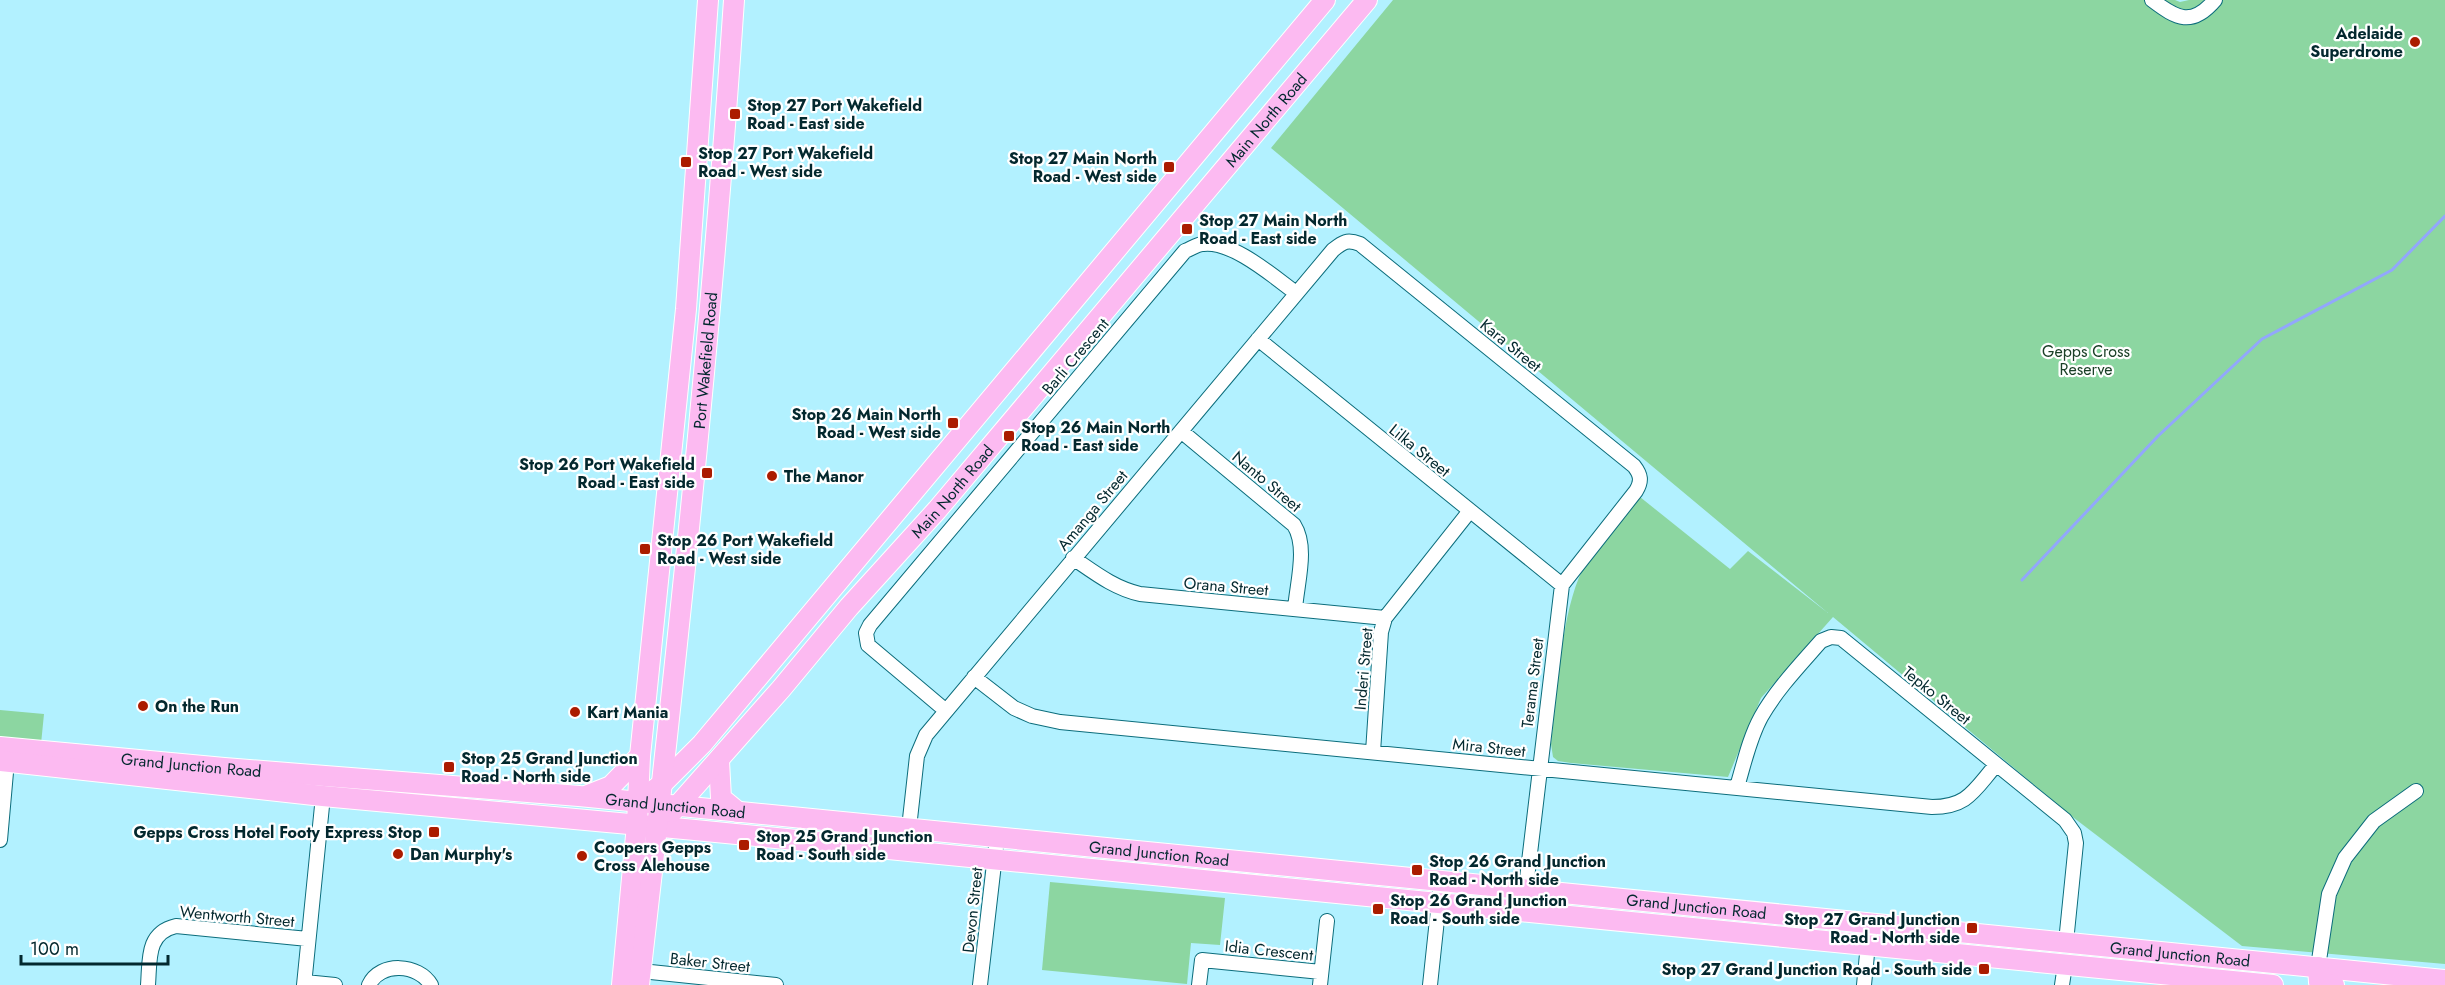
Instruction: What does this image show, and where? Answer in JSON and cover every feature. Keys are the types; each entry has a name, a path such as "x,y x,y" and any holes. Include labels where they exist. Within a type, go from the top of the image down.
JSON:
{"highway":[{"name":"Port Wakefield Road","path":"637,825 640,756 686,309 708,0"},
{"name":"Port Wakefield Road","path":"669,805 662,784 690,533 723,166 734,0"},
{"name":"Main North Road","path":"638,802 662,784 702,744 1325,0"},
{"name":"Main North Road","path":"657,827 669,805 719,761 849,607 900,554 945,502 1366,0"},
{"path":"697,162 723,166"},
{"path":"664,530 690,533"},
{"path":"830,591 849,607"},
{"path":"668,729 678,740 702,744"},
{"name":"Grand Junction Road","path":"4,754 579,796 2445,980"},
{"name":"Grand Junction Road","path":"4,754 323,796 2273,985"},
{"path":"579,796 611,786 640,756"},
{"path":"719,761 720,798 738,812"},
{"path":"323,796 325,776"},
{"path":"622,985 637,825"},
{"path":"640,978 657,827"},
{"path":"891,850 909,828 924,854"},
{"path":"2318,967 2319,982 2334,985"}],"street":[{"path":"2152,0 2172,15 2192,18 2206,11 2215,0"},
{"name":"Amanga Street","path":"909,828 917,756 926,735 1296,293 1333,250 1342,242 1350,240"},
{"name":"Kara Street","path":"1350,240 1360,244 1641,474 1641,484 1562,585"},
{"name":"Barli Crescent","path":"945,710 868,645 866,633 870,625 1185,251 1203,244 1224,246 1242,255 1296,293"},
{"name":"Lilka Street","path":"1258,339 1562,585"},
{"name":"Nanto Street","path":"1181,431 1294,525 1300,534 1301,550 1295,609"},
{"name":"Inderi Street","path":"1373,752 1381,632 1385,618 1469,512"},
{"name":"Orana Street","path":"1073,558 1105,581 1124,591 1385,618"},
{"name":"Terama Street","path":"1522,912 1562,585"},
{"name":"Tepko Street","path":"1737,787 1749,746 1769,704 1821,641 1831,637 1840,638 2064,820 2074,832 2076,855 2066,942"},
{"name":"Mira Street","path":"974,677 1014,708 1032,716 1060,722 1932,807 1949,807 1965,800 1996,765"},
{"path":"0,840 4,754"},
{"path":"2318,967 2329,894 2345,858 2374,821 2416,791"},
{"path":"323,796 304,983 335,985"},
{"name":"Devon Street","path":"980,985 997,838"},
{"path":"1430,985 1441,882"},
{"path":"1321,979 1327,921"},
{"path":"1864,985 1870,923"},
{"name":"Wentworth Street","path":"148,985 152,942 164,928 176,926 308,939"},
{"name":"Idia Crescent","path":"1199,985 1202,960 1321,979"},
{"path":"2062,985 2065,965"},
{"path":"369,985 380,972 392,969 418,972 431,985"},
{"name":"Baker Street","path":"640,978 776,985"}],"green space":[{"name":"Gepps Cross Reserve","path":"1393,0 2175,0 2180,2 2189,0 2445,0 2445,964 2242,946 2074,818 1833,617 1761,698 1728,777 1571,763 1558,761 1553,757 1551,744 1561,654 1576,587 1583,569 1595,551 1640,497 1730,569 1748,551 1828,613 1271,148"},
{"path":"0,710 44,714 41,744 0,740"},
{"path":"1050,882 1225,898 1220,945 1191,943 1187,984 1042,970"}],"waterway":[{"path":"2022,580 2158,436 2262,339 2392,270 2445,216"}],"place":[{"name":"Adelaide Superdrome","path":"2415,42"},
{"name":"Stop 27 Port Wakefield Road - East side","path":"735,114"},
{"name":"Stop 27 Port Wakefield Road - West side","path":"686,162"},
{"name":"Stop 27 Main North Road - West side","path":"1169,167"},
{"name":"Stop 27 Main North Road - East side","path":"1187,229"},
{"name":"Stop 26 Main North Road - West side","path":"953,423"},
{"name":"Stop 26 Main North Road - East side","path":"1009,436"},
{"name":"Stop 26 Port Wakefield Road - East side","path":"707,473"},
{"name":"The Manor","path":"772,476"},
{"name":"Stop 26 Port Wakefield Road - West side","path":"645,549"},
{"name":"On the Run","path":"143,706"},
{"name":"Kart Mania","path":"575,712"},
{"name":"Stop 25 Grand Junction Road - North side","path":"449,767"},
{"name":"Gepps Cross Hotel Footy Express Stop","path":"434,832"},
{"name":"Stop 25 Grand Junction Road - South side","path":"744,845"},
{"name":"Dan Murphy's","path":"398,854"},
{"name":"Coopers Gepps Cross Alehouse","path":"582,856"},
{"name":"Stop 26 Grand Junction Road - North side","path":"1417,870"},
{"name":"Stop 26 Grand Junction Road - South side","path":"1378,909"},
{"name":"Stop 27 Grand Junction Road - North side","path":"1972,928"},
{"name":"Stop 27 Grand Junction Road - South side","path":"1984,969"}]}
